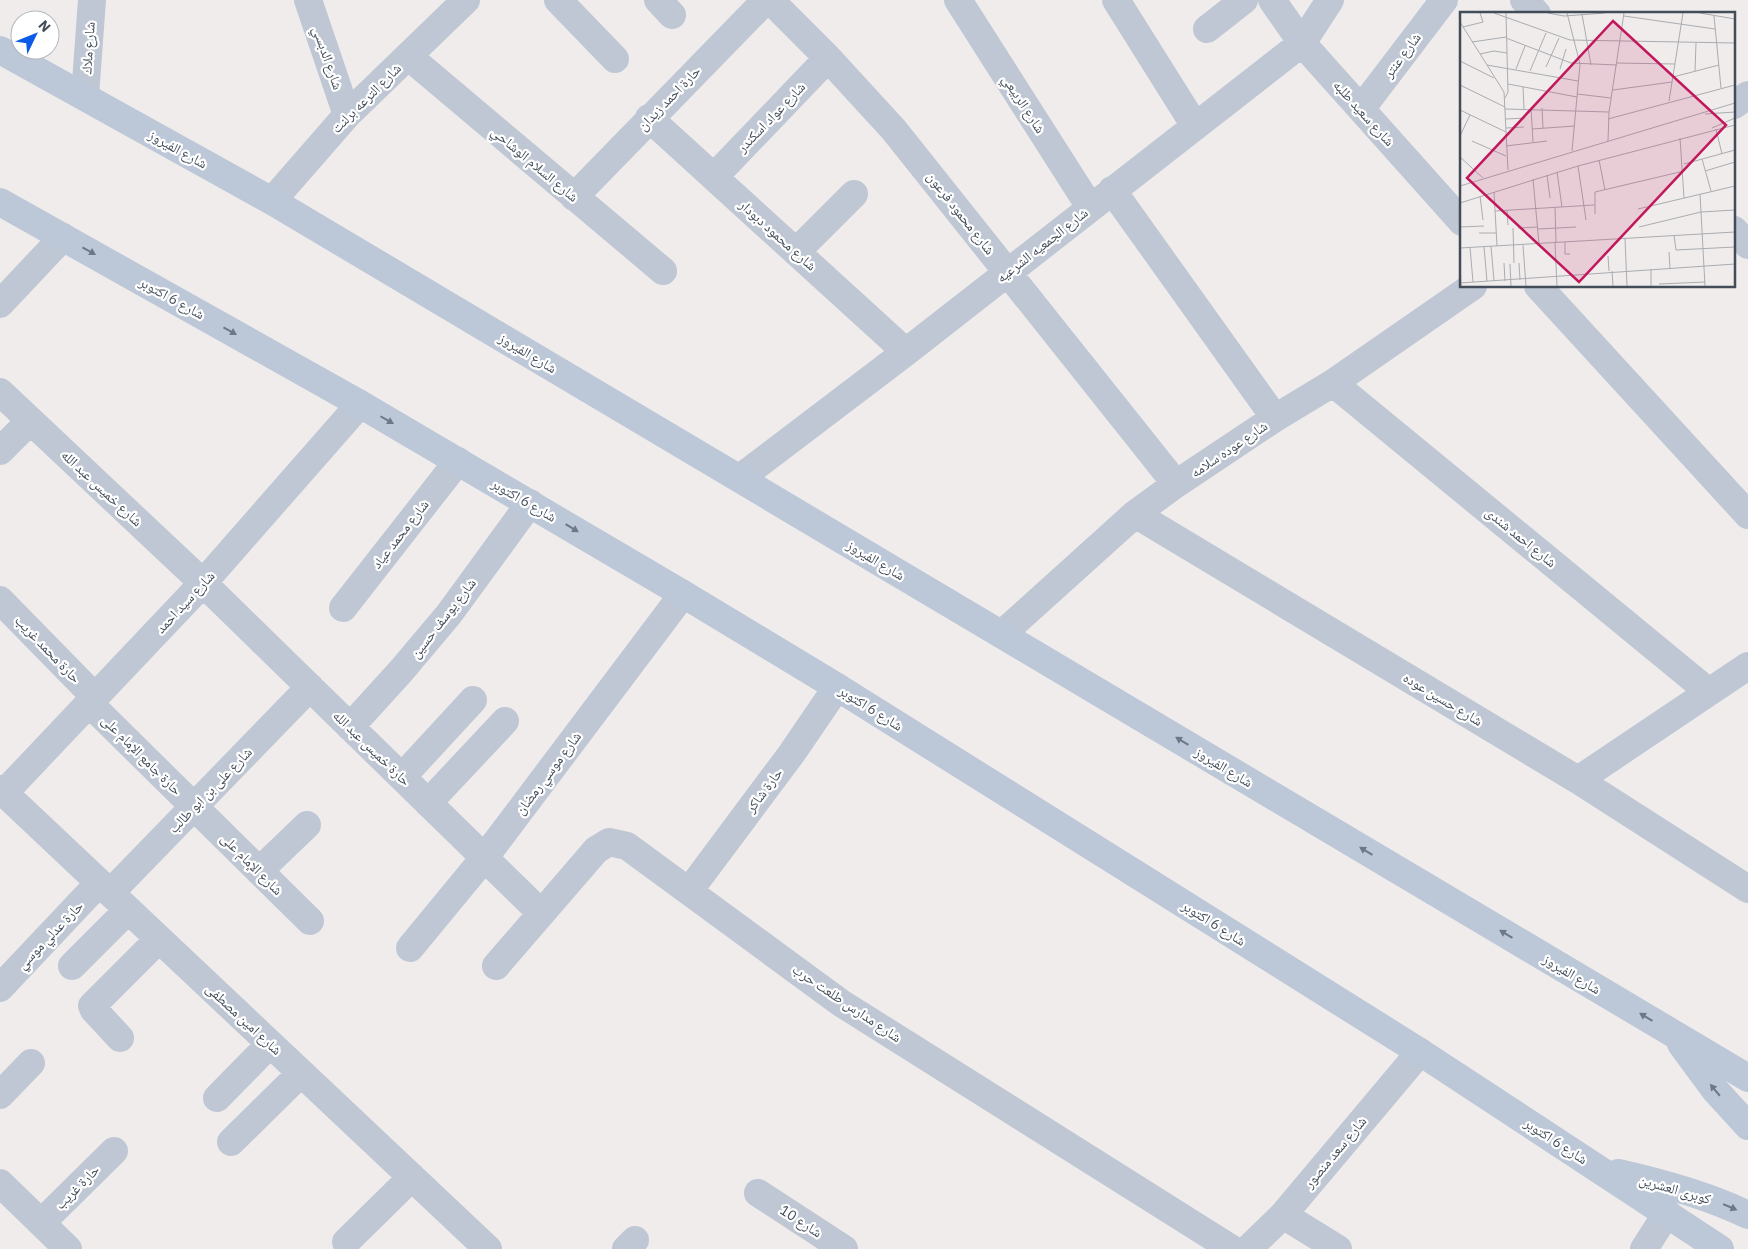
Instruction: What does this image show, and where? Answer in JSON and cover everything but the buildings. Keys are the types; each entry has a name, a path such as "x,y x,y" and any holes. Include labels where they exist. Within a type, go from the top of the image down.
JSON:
{"main road":[{"name":"شارع الفيروز","path":"0,50 272,201 1748,1078"},
{"name":"شارع 6 اكتوبر","path":"0,202 360,404 530,503 837,687 1420,1052 1667,1212 1720,1249"},
{"path":"1673,1034 1715,1090 1748,1126"},
{"name":"كوبرى العشرين","path":"1599,1169 1666,1184 1730,1206 1748,1215"}],"street":[{"name":"شارع ملاك","path":"85,96 92,0"},
{"name":"شارع الدبسي","path":"308,0 347,115"},
{"name":"شارع الترعه برلنت","path":"272,201 347,115 466,0"},
{"path":"558,0 615,59"},
{"name":"حارة احمد زيدان","path":"574,197 766,0"},
{"name":"شارع محمود فرعون","path":"770,0 828,58 894,130 1176,484"},
{"name":"شارع الربيعي","path":"958,0 1090,207"},
{"path":"1116,0 1195,126"},
{"path":"1207,28 1244,0"},
{"name":"شارع سعيد طلبه","path":"1272,0 1302,44 1460,220"},
{"name":"شارع الجمعيه الشرعيه","path":"740,478 906,352 1302,44 1330,0"},
{"name":"شارع عنتر","path":"1361,109 1444,0"},
{"path":"1524,0 1535,12"},
{"name":"شارع السلام الوشاحي","path":"408,56 663,271"},
{"name":"شارع عواد اسكندر","path":"714,177 828,58"},
{"path":"1736,103 1748,95"},
{"name":"شارع محمود دبودار","path":"649,118 906,352"},
{"path":"1112,190 1275,418"},
{"path":"796,252 854,194"},
{"path":"1736,232 1748,245"},
{"path":"0,304 63,237"},
{"name":"شارع عوده سلامه","path":"1002,634 1135,514 1176,484 1275,418 1333,383 1470,288"},
{"path":"1540,288 1748,514"},
{"name":"شارع احمد شندى","path":"1333,383 1709,692"},
{"name":"شارع خميس عبد الله","path":"0,392 203,583"},
{"name":"شارع سيد احمد","path":"2,791 203,583 360,404"},
{"path":"0,451 30,420"},
{"name":"شارع محمد عياد","path":"343,608 458,461"},
{"name":"شارع يوسف حسين","path":"350,727 401,671 448,614 530,503"},
{"name":"شارع حسين عوده","path":"1135,514 1578,780 1748,889"},
{"name":"حارة خميس عبد الله","path":"203,583 541,913"},
{"name":"شارع موسي رمضان","path":"410,948 485,858 683,594"},
{"name":"حارة محمد غريب","path":"0,600 92,700"},
{"path":"1578,780 1746,669"},
{"name":"شارع على بن ابو طالب","path":"112,896 194,807 310,687"},
{"name":"حارة شاكر","path":"689,891 792,752 837,687"},
{"name":"حارة جامع الإمام على","path":"92,700 194,807"},
{"path":"402,777 473,700"},
{"path":"428,803 505,721"},
{"name":"شارع امين مصطفى","path":"2,791 488,1249"},
{"name":"شارع الإمام على","path":"194,807 310,921"},
{"path":"259,871 306,825"},
{"name":"شارع مدارس طلعت حرب","path":"496,966 596,850 609,842 627,846 841,1003 1232,1249"},
{"path":"72,966 112,896"},
{"name":"حارة عدلي موسي","path":"0,988 112,896"},
{"path":"120,1038 92,1006 159,939"},
{"path":"217,1098 270,1044"},
{"name":"شارع سعد منصور","path":"1248,1249 1283,1215 1420,1052"},
{"path":"0,1095 32,1063"},
{"path":"231,1142 301,1073"},
{"name":"حارة غريب","path":"41,1222 114,1151"},
{"path":"346,1242 412,1177"},
{"name":"شارع 10","path":"758,1192 844,1249"},
{"path":"5,1199 41,1222 68,1249"},
{"path":"1644,1249 1667,1212"},
{"path":"1283,1215 1338,1249"}]}
